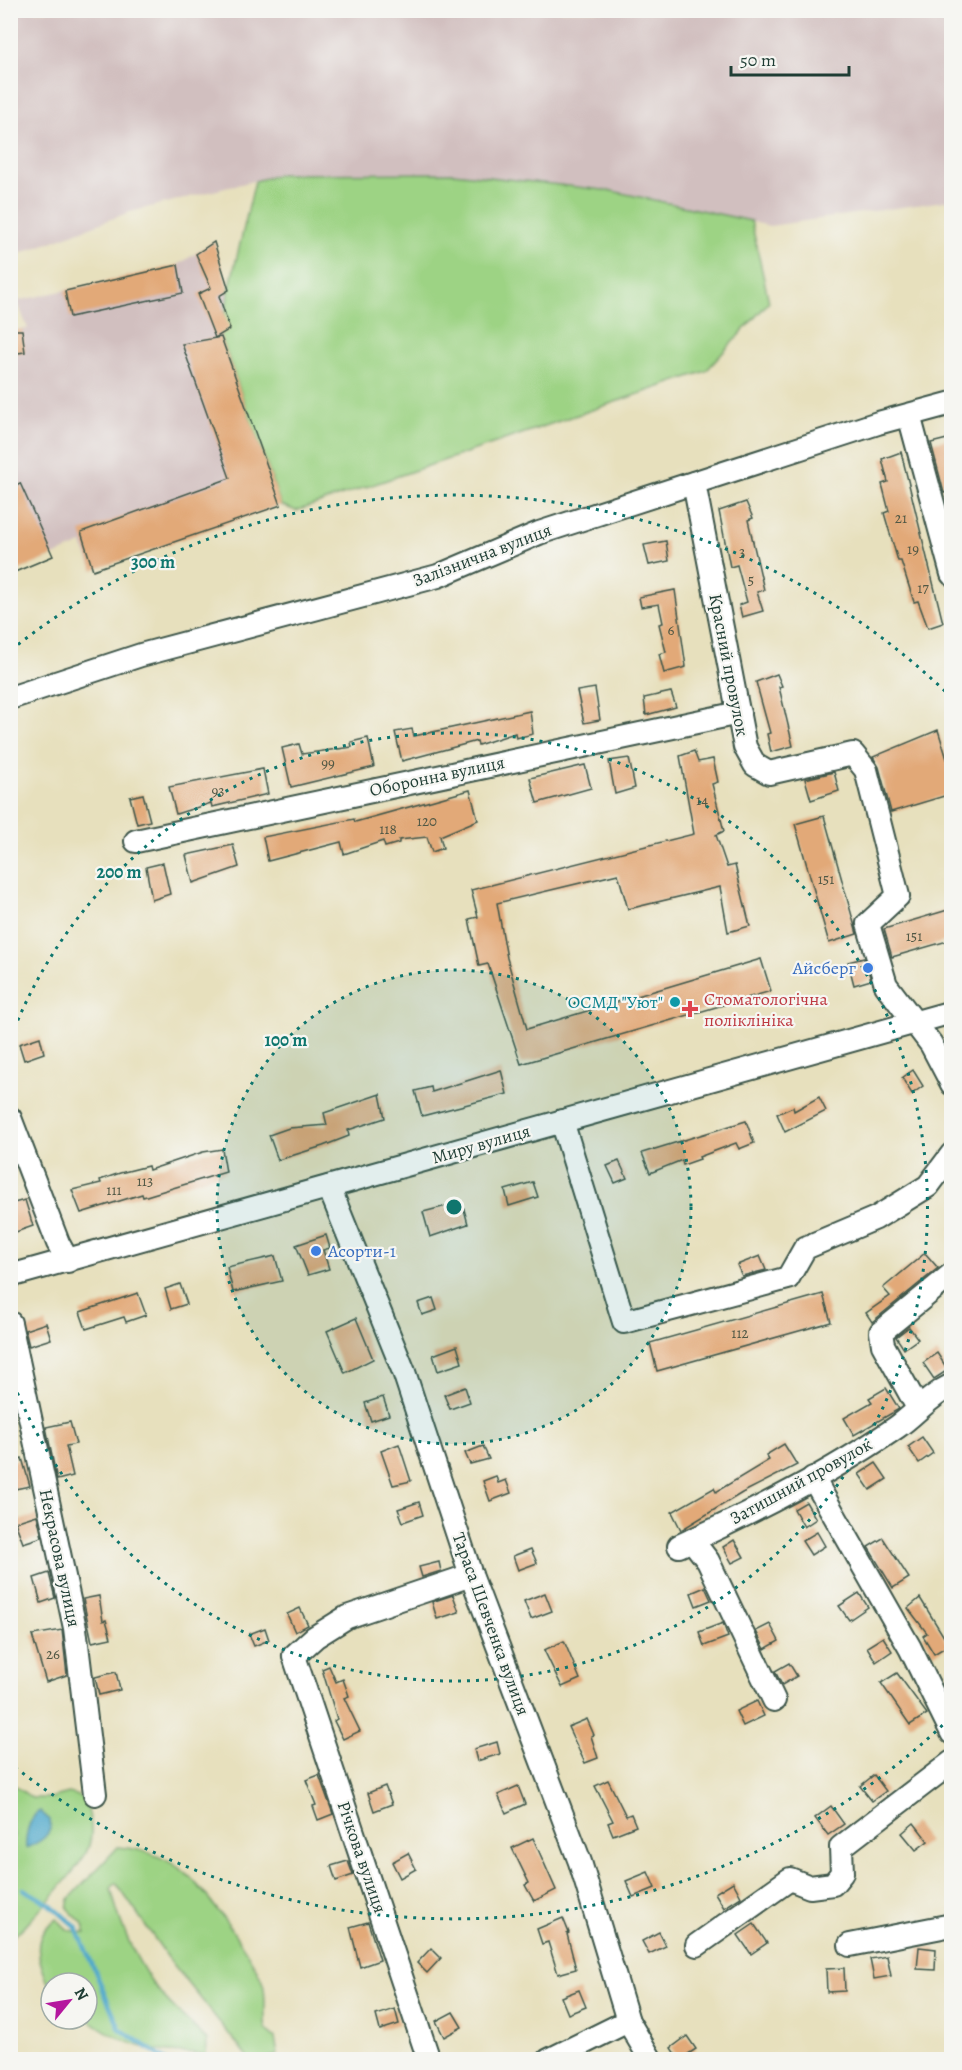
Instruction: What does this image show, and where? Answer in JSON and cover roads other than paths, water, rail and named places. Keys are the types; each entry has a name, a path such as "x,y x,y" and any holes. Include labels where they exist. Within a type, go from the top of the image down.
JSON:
{"street":[{"name":"Залізнична вулиця","path":"10,698 141,655 438,576 539,532 951,403"},
{"path":"909,415 951,574"},
{"name":"Красний провулок","path":"694,483 745,747 755,765 769,773 853,754 866,770 898,896 868,924 886,985 915,1022"},
{"name":"Оборонна вулиця","path":"136,841 738,713"},
{"name":"Миру вулиця","path":"10,1276 951,1011"},
{"path":"915,1022 930,1044 951,1084"},
{"path":"10,1118 58,1243 68,1261"},
{"path":"562,1121 624,1322 788,1278 805,1248 876,1218 928,1186 951,1154"},
{"name":"Тараса Шевченка вулиця","path":"329,1187 405,1372 471,1575 580,1862 628,2021 651,2060"},
{"path":"918,1408 883,1345 881,1332 951,1274"},
{"name":"Некрасова вулиця","path":"10,1323 75,1628 95,1794"},
{"name":"Затишний провулок","path":"774,1700 708,1561 685,1543 813,1478 899,1426 935,1393 951,1385"},
{"path":"813,1478 910,1648 951,1732"},
{"name":"Річкова вулиця","path":"429,2060 294,1656 315,1636 347,1617 471,1575"},
{"path":"697,1945 790,1879 810,1887 833,1884 842,1873 841,1847 951,1762"},
{"path":"850,1945 951,1925"},
{"path":"549,2060 628,2021"}],"water":[{"path":"40,1811 50,1820 50,1830 40,1841 26,1848 30,1822"}],"waterway":[{"path":"23,1889 51,1905 76,1927 120,2029 166,2060"}],"place":[{"name":"Айсберг","path":"868,968"},
{"name":"ОСМД \"Уют\"","path":"675,1002"},
{"name":"Стоматологічна поліклініка","path":"690,1009"},
{"name":"Асорти-1","path":"316,1251"}]}
